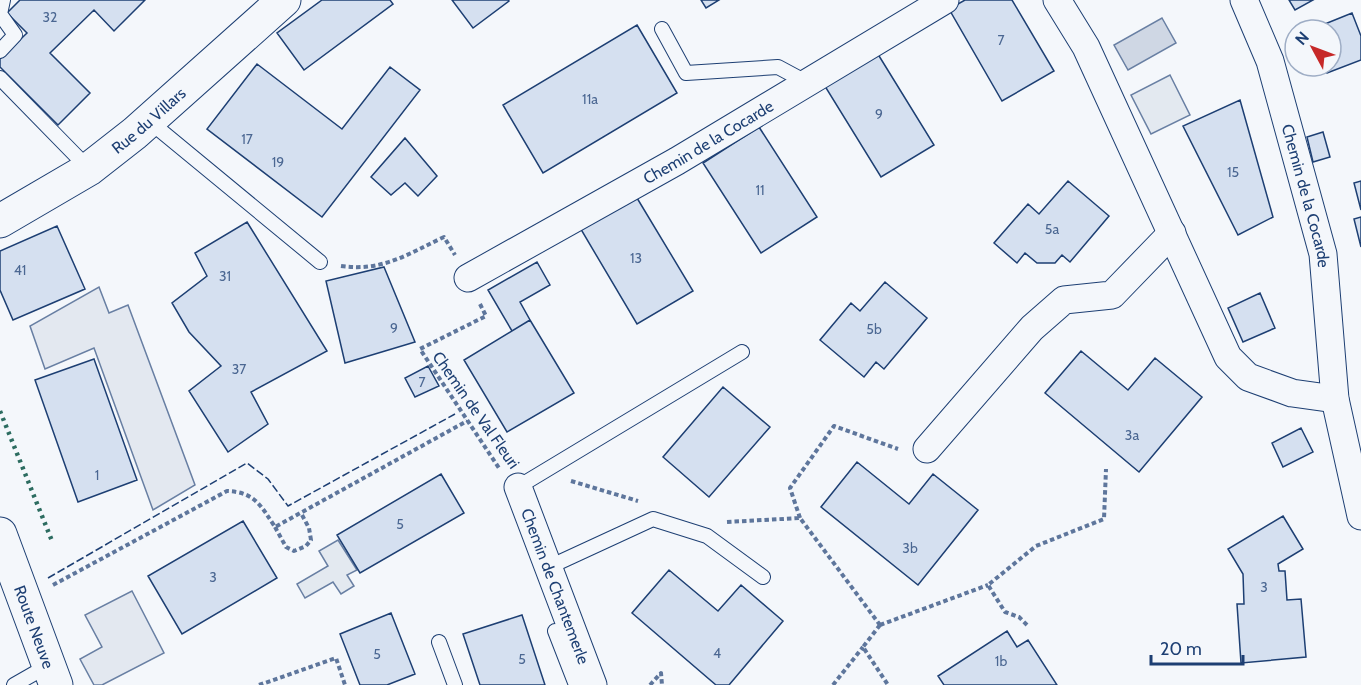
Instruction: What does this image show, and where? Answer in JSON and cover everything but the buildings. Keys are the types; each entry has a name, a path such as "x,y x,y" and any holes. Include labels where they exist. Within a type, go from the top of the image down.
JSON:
{"main road":[{"name":"Rue du Villars","path":"0,221 89,169 149,121 284,0"},
{"name":"Route Neuve","path":"0,534 52,675"}],"street":[{"name":"Chemin de la Cocarde","path":"468,278 667,167 945,0"},
{"path":"1056,0 1086,47 1228,357 1248,377 1292,393 1335,399"},
{"name":"Chemin de la Cocarde","path":"1244,0 1270,61 1323,254 1335,399 1361,516"},
{"path":"927,449 1032,328 1064,300 1112,295 1172,232"},
{"name":"Chemin de Chantemerle","path":"518,487 593,685"}],"lane":[{"path":"0,51 15,35 0,14 3,0"},
{"path":"662,29 686,74 778,67 806,82"},
{"path":"0,78 89,169"},
{"path":"149,121 320,262"},
{"path":"518,487 742,352"},
{"path":"549,567 653,519 707,536 763,577"},
{"path":"555,631 576,685"},
{"path":"439,642 455,685"},
{"path":"14,685 52,675"}],"path":[{"name":"Chemin de Val Fleuri","path":"320,262 363,269 388,264 444,237 468,278 486,316 420,349 500,470 518,487"},
{"path":"275,527 467,421"},
{"path":"800,518 790,488 834,426 915,454 927,449"},
{"path":"833,685 880,625 988,585 1036,546 1104,519 1106,469"},
{"path":"47,588 227,491 240,492 255,499 286,547 294,551 300,550 310,540 309,528 301,513"},
{"path":"988,585 1005,612 1019,617 1027,625"},
{"path":"863,647 888,685"},
{"path":"259,685 336,658 345,685"},
{"path":"651,685 661,673 662,685"}],"shaded area":[{"path":"1162,18 1176,43 1128,70 1114,45"},
{"path":"1170,75 1190,115 1151,134 1131,95"},
{"path":"99,287 109,313 128,305 195,485 153,510 94,348 45,369 30,326"},
{"path":"338,540 357,570 347,575 354,586 341,594 333,582 305,598 297,584 328,566 319,551"},
{"path":"132,591 164,653 102,685 94,685 80,659 102,647 85,615"}],"hedge":[{"path":"0,411 52,541"}],"fence":[{"path":"48,578 247,463 268,479 288,506 455,414"}]}
